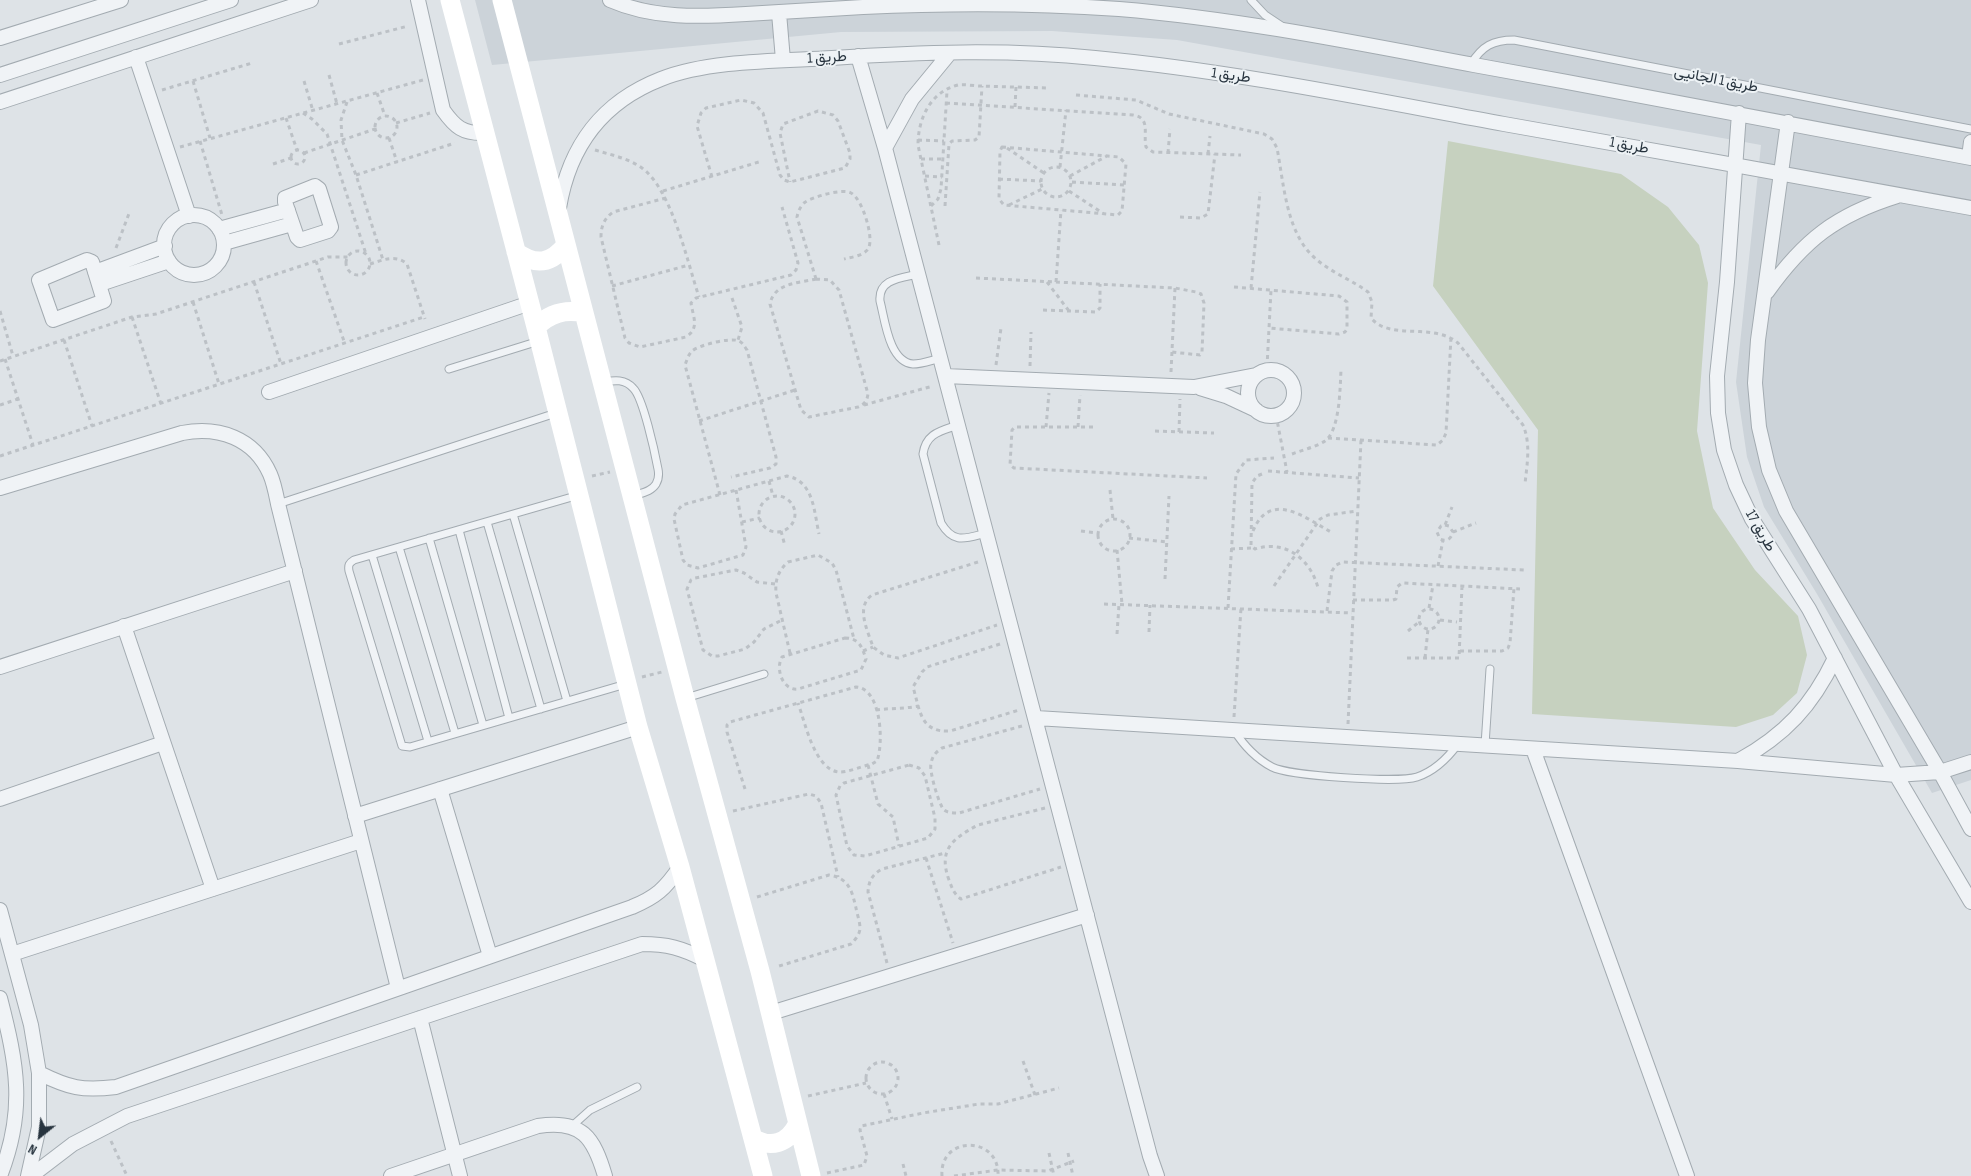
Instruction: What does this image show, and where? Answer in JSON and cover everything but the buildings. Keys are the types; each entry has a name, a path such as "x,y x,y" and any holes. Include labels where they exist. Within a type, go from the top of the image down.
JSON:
{"street":[{"path":"0,38 95,4 121,0"},
{"path":"0,75 231,0"},
{"path":"0,102 311,0"},
{"path":"418,0 443,110 453,124 478,133"},
{"path":"450,0 478,133 516,252 530,303 638,727 680,867 763,1176"},
{"path":"502,0 685,698 742,902 798,1125 818,1175"},
{"path":"610,0 623,6 655,14 699,17 863,7 1122,5 1289,31 1788,122 1970,158 1971,142"},
{"path":"778,13 783,60"},
{"name":"طريق 1","path":"558,214 567,174 580,145 594,126 611,108 635,92 661,79 688,70 783,60 858,56 1021,53 1093,58 1280,83 1971,208"},
{"path":"885,148 912,99 949,54"},
{"path":"858,56 885,148 1150,1156 1157,1176"},
{"path":"136,57 189,216"},
{"name":"طريق 17","path":"1738,113 1727,282 1717,376 1718,413 1724,450 1736,485 1752,519 1809,609 1896,775 1971,902"},
{"path":"1788,122 1758,340 1755,383 1759,427 1770,470 1786,511 1940,772 1971,829"},
{"path":"315,186 318,187 331,227 328,230 300,240 297,239 292,224 285,202 286,196 315,186"},
{"path":"1765,294 1785,266 1809,241 1837,221 1868,205 1901,195"},
{"path":"222,228 223,254 219,262 206,272 190,275 181,272 169,261 165,238 174,223 189,216 206,218 222,228 288,210"},
{"path":"224,243 292,224"},
{"path":"516,252 526,259 537,262 549,260 559,254 566,245"},
{"path":"97,278 109,266 165,246"},
{"path":"86,260 92,262 97,278 105,300 103,303 55,321 51,319 39,282 40,278 86,260"},
{"path":"97,278 169,261"},
{"path":"270,392 530,303"},
{"path":"538,334 544,320 563,311 574,310 584,313"},
{"path":"946,379 1029,379 1182,386 1226,396 1269,416 1284,412 1290,406 1294,397 1294,388 1290,380 1276,370 1182,386"},
{"path":"1256,410 1250,402 1248,393 1250,383 1261,373"},
{"path":"0,488 197,430 227,434 241,441 263,461 270,475 295,570 398,988"},
{"path":"0,666 295,570"},
{"path":"124,626 212,889"},
{"path":"1738,761 1779,735 1796,718 1824,680 1835,658"},
{"path":"1035,715 1234,730 1738,761 1896,775 1940,772 1971,762"},
{"path":"355,816 638,727"},
{"path":"0,799 163,743"},
{"path":"1533,749 1687,1176"},
{"path":"440,789 490,956"},
{"path":"12,954 361,841"},
{"path":"39,1072 62,1085 89,1090 116,1087 651,898 668,885 680,867"},
{"path":"0,910 34,1041 39,1072 38,1127 30,1176"},
{"path":"771,1013 1087,915"},
{"path":"30,1176 73,1144 127,1116 642,944 664,944 686,949 705,960"},
{"path":"0,998 14,1054 17,1081 13,1134 0,1176"},
{"path":"420,1018 460,1176"},
{"path":"391,1176 538,1126 555,1124 571,1127 586,1136 596,1149 605,1176"},
{"path":"753,1138 770,1144 779,1143 787,1139 798,1125"}],"lane":[{"path":"1251,0 1265,15 1289,31"},
{"name":"طريق 1 الجانيى","path":"1471,64 1478,53 1488,44 1501,40 1514,40 1971,130"},
{"path":"918,274 888,282 882,287 879,294 884,318 893,350 906,362 913,364 941,358"},
{"path":"448,369 538,334"},
{"path":"602,382 623,381 630,384 639,396 659,476 657,483 652,488 632,496"},
{"path":"278,504 558,412"},
{"path":"958,426 933,434 927,439 922,454 941,523 945,531 961,539 987,533"},
{"path":"577,488 513,514 354,560 348,566 388,704 402,746 406,748 627,682"},
{"path":"513,514 567,701"},
{"path":"487,522 541,709"},
{"path":"459,530 509,718"},
{"path":"429,538 483,725"},
{"path":"400,547 455,733"},
{"path":"372,555 428,741"},
{"path":"1485,745 1490,669"},
{"path":"685,698 764,674"},
{"path":"1234,730 1244,746 1257,759 1274,768 1292,773 1397,780 1415,777 1432,770 1447,759 1458,744"},
{"path":"571,1127 590,1110 637,1087"}],"path":[{"path":"339,44 423,22"},
{"path":"148,94 252,63"},
{"path":"329,75 337,104"},
{"path":"167,151 435,76"},
{"path":"192,81 210,138"},
{"path":"304,81 313,110"},
{"path":"939,245 918,140 921,119 927,107 936,97 959,85 1047,88"},
{"path":"945,206 948,144 952,141 975,140 979,136 982,86"},
{"path":"1015,107 1016,87"},
{"path":"931,206 940,195 947,90"},
{"path":"377,93 385,116"},
{"path":"1076,95 1136,100 1169,114 1264,134 1272,139 1277,148 1291,216 1299,240 1315,259 1368,292 1372,302 1371,318 1376,324 1386,328 1439,332 1458,342 1523,425 1528,436 1529,445 1525,484"},
{"path":"712,177 697,126 698,119 706,108 740,100 754,103 763,114 780,175 784,180 790,182 845,168 848,164 850,153 838,121 833,115 818,111 783,124 780,133 790,182"},
{"path":"348,101 341,120 342,140 356,175 384,260"},
{"path":"946,103 1139,116 1144,120 1146,126 1146,147 1153,152 1241,155"},
{"path":"396,123 443,110"},
{"path":"1060,168 1066,110"},
{"path":"303,113 327,134 370,264"},
{"path":"389,138 380,137 375,129 377,121 385,116 390,117 396,123"},
{"path":"286,118 297,150 304,153 375,129"},
{"path":"389,138 395,132 396,123"},
{"path":"1168,153 1170,129"},
{"path":"356,175 452,144 478,133"},
{"path":"1208,154 1210,136"},
{"path":"389,138 397,162"},
{"path":"918,140 944,141"},
{"path":"200,141 222,228"},
{"path":"580,145 628,160 654,178 666,198 700,297"},
{"path":"1005,147 1044,173"},
{"path":"1005,147 1062,152 1120,157 1124,161 1121,214 1004,205 1000,202 1000,151 1005,147"},
{"path":"273,164 291,158 294,151 297,150"},
{"path":"291,158 297,164 301,164 306,157 304,153"},
{"path":"1180,217 1201,218 1208,214 1215,154"},
{"path":"1070,176 1107,156"},
{"path":"921,159 943,159"},
{"path":"663,191 762,161"},
{"path":"1052,168 1060,168 1065,169 1072,182 1069,191 1055,198 1042,188 1041,180 1044,173 1052,168"},
{"path":"925,176 942,177"},
{"path":"999,179 1041,180"},
{"path":"1072,182 1124,185"},
{"path":"1009,205 1042,188"},
{"path":"816,279 797,217 801,206 806,202 843,190 850,192 860,202 870,238 867,250 862,254 844,259"},
{"path":"1069,191 1105,214"},
{"path":"1251,288 1260,192"},
{"path":"666,198 614,212 603,223 601,237 625,338 629,343 640,347 686,337 691,334 696,323 693,300 791,275 796,270 798,263 782,206"},
{"path":"1056,282 1060,210"},
{"path":"109,266 130,211"},
{"path":"0,361 132,317 150,316 328,257 348,257 356,252 366,254"},
{"path":"348,257 347,268 355,274 365,273 370,264 393,258 403,260 407,264 430,336"},
{"path":"316,262 345,344"},
{"path":"612,286 689,265"},
{"path":"976,278 1175,288 1201,294 1204,303 1202,352 1195,355 1172,352"},
{"path":"864,405 868,394 839,290 830,280 816,279 780,288 771,298 770,304 801,410 808,417 864,405 946,379"},
{"path":"254,282 282,364"},
{"path":"1047,282 1069,311"},
{"path":"1043,310 1093,312 1098,310 1100,284"},
{"path":"1234,287 1343,298 1346,302 1347,329 1345,332 1339,334 1269,328"},
{"path":"1175,288 1172,352 1182,386 1179,432"},
{"path":"1261,373 1269,328 1271,290"},
{"path":"732,298 742,327 738,340"},
{"path":"193,302 219,384"},
{"path":"0,311 14,356"},
{"path":"132,317 161,404"},
{"path":"0,456 424,317"},
{"path":"994,378 1001,328"},
{"path":"1029,379 1031,332"},
{"path":"1328,438 1437,445 1443,440 1446,433 1451,337"},
{"path":"720,495 685,365 692,351 699,347 731,339 738,340 746,350 776,457 776,464 770,468 731,477"},
{"path":"64,340 92,426"},
{"path":"5,359 33,445"},
{"path":"1292,454 1328,438 1336,419 1341,370"},
{"path":"1046,427 1050,380"},
{"path":"1078,427 1081,382"},
{"path":"699,421 795,390"},
{"path":"0,405 18,399"},
{"path":"1276,415 1287,472"},
{"path":"1093,427 1018,426 1012,430 1012,467 1207,478"},
{"path":"1155,431 1214,433"},
{"path":"1347,737 1361,440"},
{"path":"1228,608 1236,474 1246,460 1274,458"},
{"path":"577,488 625,468"},
{"path":"1268,471 1359,478"},
{"path":"1253,548 1251,546 1252,483 1257,476 1262,474"},
{"path":"736,490 746,550 743,555 698,568 687,565 683,560 674,519 675,514 682,505 720,495 736,490 787,476 796,478 804,483 809,491 819,534"},
{"path":"769,481 773,496"},
{"path":"1110,490 1113,519"},
{"path":"773,496 789,500 795,510 794,521 781,531 770,530 760,518 761,507 764,502 773,496"},
{"path":"1165,579 1169,496"},
{"path":"1452,507 1445,525 1441,526 1437,532 1440,539 1448,540 1452,537 1453,532 1476,522"},
{"path":"1252,534 1260,516 1267,511 1275,509 1283,509 1331,532"},
{"path":"1274,586 1316,524 1324,516 1358,511"},
{"path":"742,522 760,518"},
{"path":"1113,519 1119,520 1127,527 1129,538 1125,546 1116,550 1107,549 1103,546 1098,533 1102,525 1113,519"},
{"path":"1445,525 1453,532"},
{"path":"781,531 784,546"},
{"path":"1081,531 1098,533"},
{"path":"1129,538 1167,542"},
{"path":"1438,566 1443,540"},
{"path":"1231,549 1272,546 1284,548 1296,554 1311,568 1318,588"},
{"path":"1116,550 1120,604 1117,634"},
{"path":"790,654 775,584 782,568 788,562 818,555 826,558 836,570 854,639"},
{"path":"993,558 872,595 867,598 862,609 863,615 873,647 884,655 898,658 1010,620"},
{"path":"1327,611 1332,572 1336,565 1344,562 1524,570"},
{"path":"775,584 757,582 744,572 736,570 695,578 691,580 687,589 703,650 712,656 745,649 754,642 764,629 782,620"},
{"path":"1352,600 1396,599 1397,587 1402,583 1520,589"},
{"path":"1430,608 1433,585"},
{"path":"1407,658 1457,659 1460,656 1462,586"},
{"path":"1460,651 1502,651 1508,648 1514,588"},
{"path":"1104,604 1352,613"},
{"path":"1149,632 1150,605"},
{"path":"1235,697 1241,608"},
{"path":"1419,622 1424,628 1436,627 1440,620 1438,613 1430,608"},
{"path":"1408,631 1419,622 1422,611 1430,608"},
{"path":"1440,620 1457,622"},
{"path":"1425,658 1428,629"},
{"path":"845,638 854,639 860,644 863,651 866,660 862,670 793,690 787,688 779,667 779,661 782,657 845,638"},
{"path":"1015,640 927,667 913,687 923,721 931,728 940,732 1035,715"},
{"path":"863,651 873,647"},
{"path":"627,682 678,668"},
{"path":"745,789 727,732 727,725 730,722 798,703 856,687 863,687 871,694 876,710 880,727 881,745 877,761 839,772 827,767 816,755 798,703"},
{"path":"876,710 890,708 900,710 919,706"},
{"path":"1035,715 942,748 933,756 930,768 940,805 944,810 954,813 1053,785"},
{"path":"868,765 878,804 891,814 894,820 899,846"},
{"path":"909,765 919,768 925,776 936,818 935,829 928,838 860,856 854,855 847,846 836,795 837,790 844,783 871,776 909,765"},
{"path":"718,814 809,794 816,796 821,803 838,877"},
{"path":"890,976 868,892 868,882 874,874 882,869 946,852 960,836 978,825 1058,805"},
{"path":"946,852 944,867 952,890 961,899 1074,863"},
{"path":"926,858 957,955"},
{"path":"742,902 829,875 846,881 851,888 860,928 857,937 851,944 843,948 760,971"},
{"path":"882,1061 888,1062 897,1071 898,1076 894,1088 884,1094 873,1092 866,1083 865,1076 870,1066 882,1061"},
{"path":"1023,1061 1035,1095"},
{"path":"792,1100 866,1083"},
{"path":"818,1175 864,1165 867,1156 860,1134 861,1126 923,1112 998,1104 1059,1088"},
{"path":"884,1094 892,1119"},
{"path":"105,1127 127,1176"},
{"path":"942,1176 943,1163 947,1156 959,1147 966,1145 981,1147 987,1151 996,1163 998,1176"},
{"path":"1049,1153 1054,1176"},
{"path":"1068,1153 1072,1161 1074,1176"},
{"path":"954,1176 998,1170 1053,1170 1072,1161"},
{"path":"903,1164 906,1176"}],"shaded area":[{"path":"475,0 1971,0 1971,780 1932,793 1817,594 1764,507 1747,457 1736,382 1761,145 1177,40 1052,31 841,32 492,65"}],"green space":[{"path":"1448,141 1621,174 1668,207 1699,245 1708,283 1697,431 1713,508 1755,570 1798,616 1807,655 1797,693 1773,715 1736,727 1532,714 1538,430 1433,286"}]}
